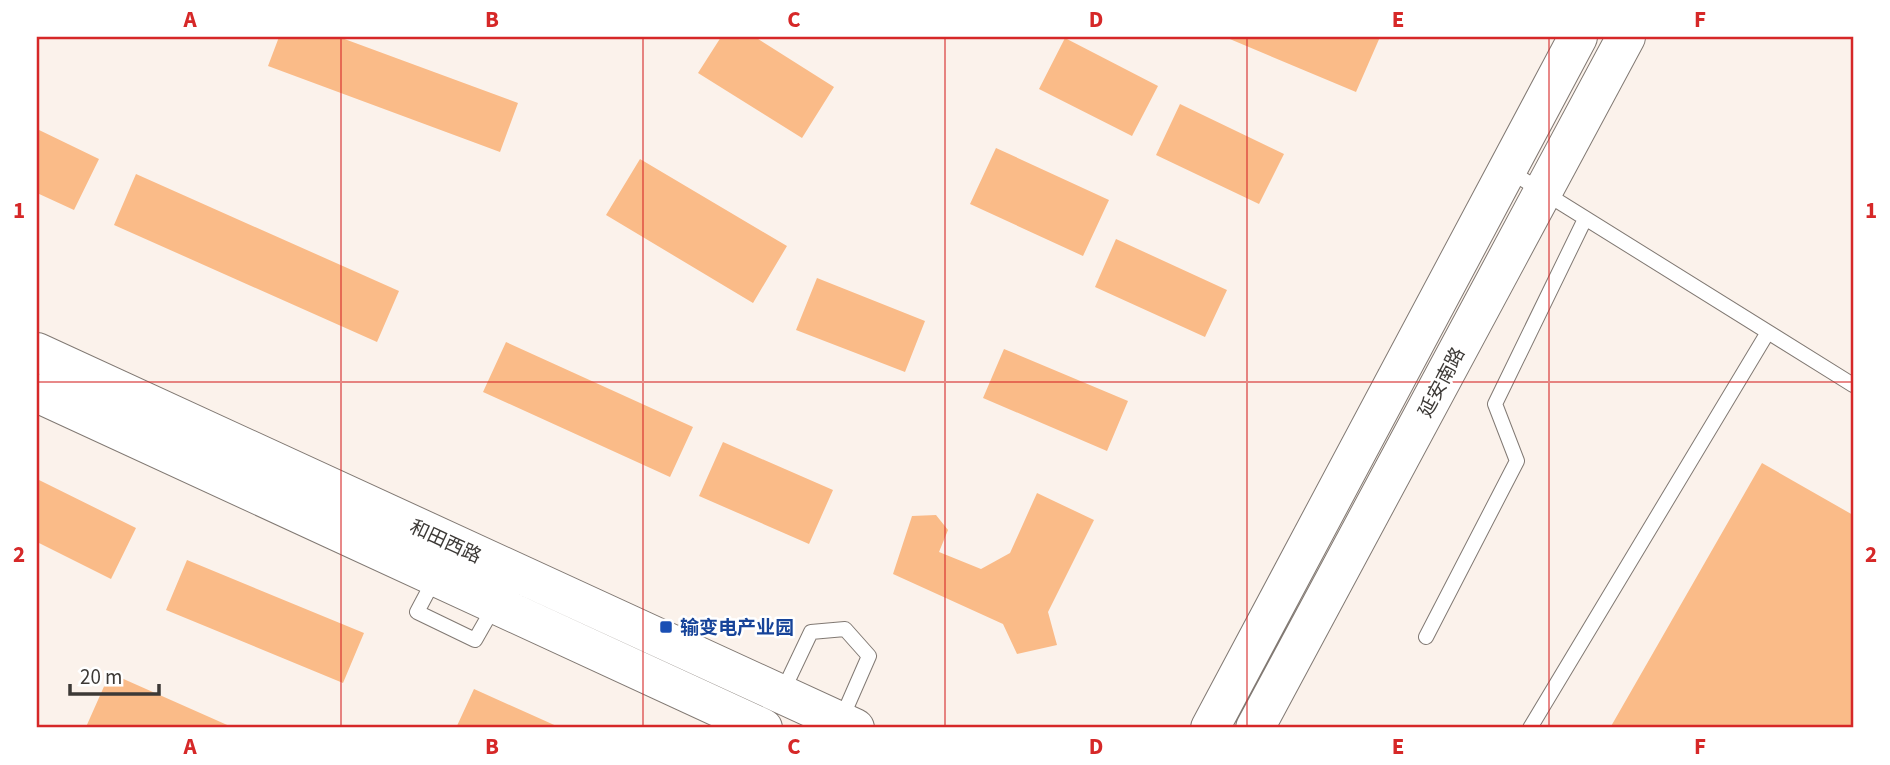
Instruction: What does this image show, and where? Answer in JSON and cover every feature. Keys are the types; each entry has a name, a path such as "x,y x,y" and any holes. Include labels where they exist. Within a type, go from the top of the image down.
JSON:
{"main road":[{"path":"1210,728 1578,37"},
{"name":"延安南路","path":"1255,728 1626,37"},
{"name":"和田西路","path":"37,352 772,712"},
{"name":"和田西路","path":"37,393 495,605 772,712 848,725"}],"lane":[{"path":"1507,169 1853,385"},
{"path":"1426,638 1517,461 1496,404 1585,219"},
{"path":"1530,728 1768,332"},
{"path":"772,712 811,632 845,629 869,656 848,725"}],"building":[{"path":"279,37 339,37 518,103 500,152 268,66"},
{"path":"721,37 755,37 834,87 802,138 698,73"},
{"path":"1225,37 1380,37 1356,92"},
{"path":"1065,38 1158,86 1132,136 1039,89"},
{"path":"1180,104 1284,154 1259,204 1156,155"},
{"path":"37,129 99,159 74,210 37,193"},
{"path":"996,148 1109,200 1083,256 970,204"},
{"path":"640,159 787,246 753,303 606,215"},
{"path":"136,174 399,291 377,342 114,225"},
{"path":"1116,239 1227,290 1205,337 1095,287"},
{"path":"817,278 925,321 905,372 796,330"},
{"path":"506,342 693,427 670,477 483,392"},
{"path":"1004,349 1128,401 1107,451 983,398"},
{"path":"723,442 833,490 809,544 699,496"},
{"path":"1762,463 1853,515 1853,728 1610,728"},
{"path":"37,479 136,528 111,579 37,542"},
{"path":"1037,493 1094,520 1048,612 1057,645 1017,654 1003,624 893,574 912,516 936,515 948,530 939,552 981,569 1010,553"},
{"path":"187,560 364,633 343,683 166,610"},
{"path":"110,673 234,728 86,727"},
{"path":"474,689 561,728 456,728"}],"place":[{"name":"输变电产业园","path":"666,627"}]}
